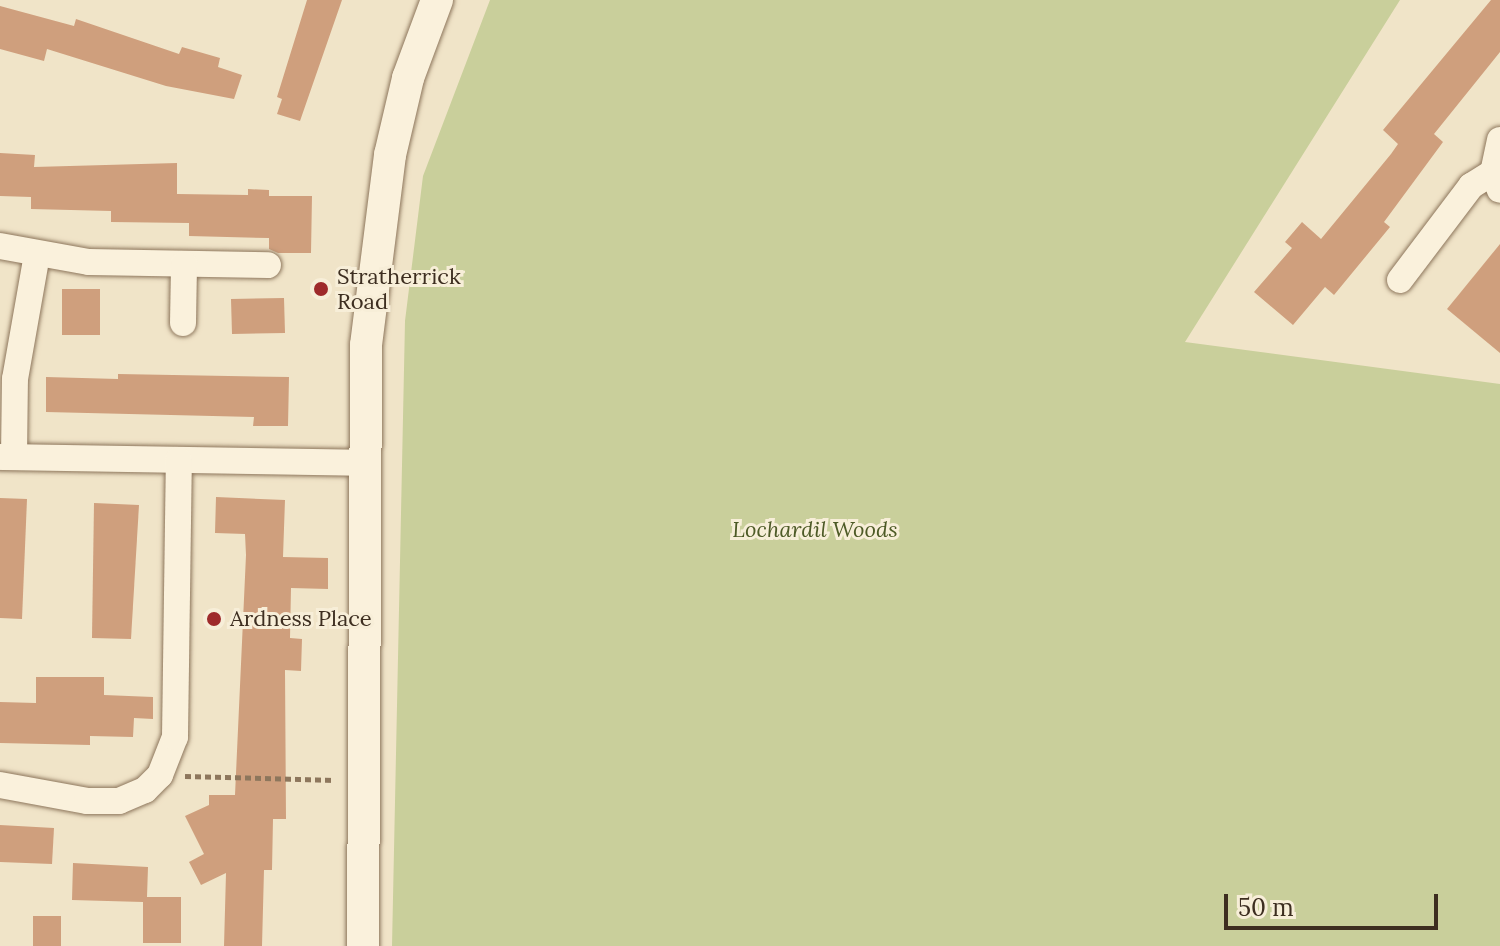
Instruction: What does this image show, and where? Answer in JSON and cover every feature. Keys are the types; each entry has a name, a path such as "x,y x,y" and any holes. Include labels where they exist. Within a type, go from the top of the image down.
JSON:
{"street":[{"path":"363,946 362,463 377,235 408,78 437,0"},
{"path":"1400,280 1471,186 1496,181 1500,140"},
{"path":"0,246 89,262 268,265"},
{"path":"37,254 15,379 7,457 362,463"},
{"path":"183,323 184,264"},
{"path":"0,785 87,801 119,801 145,790 160,775 175,737 179,460"}],"path":[{"path":"160,775 361,781"}],"green space":[{"name":"Lochardil Woods","path":"490,0 1400,0 1185,342 1500,384 1500,946 392,946 405,321 423,176"}],"building":[{"path":"307,0 342,0 300,121 277,114 282,99 277,97"},
{"path":"1491,0 1500,0 1500,52 1434,134 1443,142 1384,222 1390,227 1334,295 1325,287 1293,325 1254,292 1292,248 1285,242 1302,222 1321,239 1391,154 1398,144 1383,130"},
{"path":"0,6 74,26 76,19 179,54 182,47 220,58 218,67 242,75 234,99 166,86 47,49 44,61 0,49"},
{"path":"0,153 35,155 34,167 177,163 177,194 248,195 248,189 269,190 269,196 312,196 311,253 278,253 269,249 269,238 189,236 189,223 111,222 111,211 31,209 31,197 0,196"},
{"path":"1500,244 1500,353 1447,309"},
{"path":"62,289 100,289 100,335 62,335"},
{"path":"284,298 285,333 232,334 231,299"},
{"path":"118,374 289,377 288,426 253,426 254,417 46,412 46,377 118,379"},
{"path":"216,497 285,500 283,557 328,558 328,589 291,588 290,638 302,639 301,671 285,670 286,819 273,819 272,870 264,870 262,946 224,946 226,873 201,885 189,862 204,854 185,816 209,805 209,795 235,795 245,534 215,533"},
{"path":"0,498 27,499 22,619 0,618"},
{"path":"94,503 139,505 131,639 92,638"},
{"path":"36,677 104,677 104,695 153,697 153,719 134,718 133,737 90,736 90,745 0,743 0,702 36,703"},
{"path":"0,825 54,828 52,864 0,862"},
{"path":"73,863 148,867 147,897 181,897 181,943 143,943 143,902 72,900"},
{"path":"33,916 61,916 61,946 33,946"}],"place":[{"name":"Stratherrick Road","path":"321,289"},
{"name":"Ardness Place","path":"214,619"}]}
